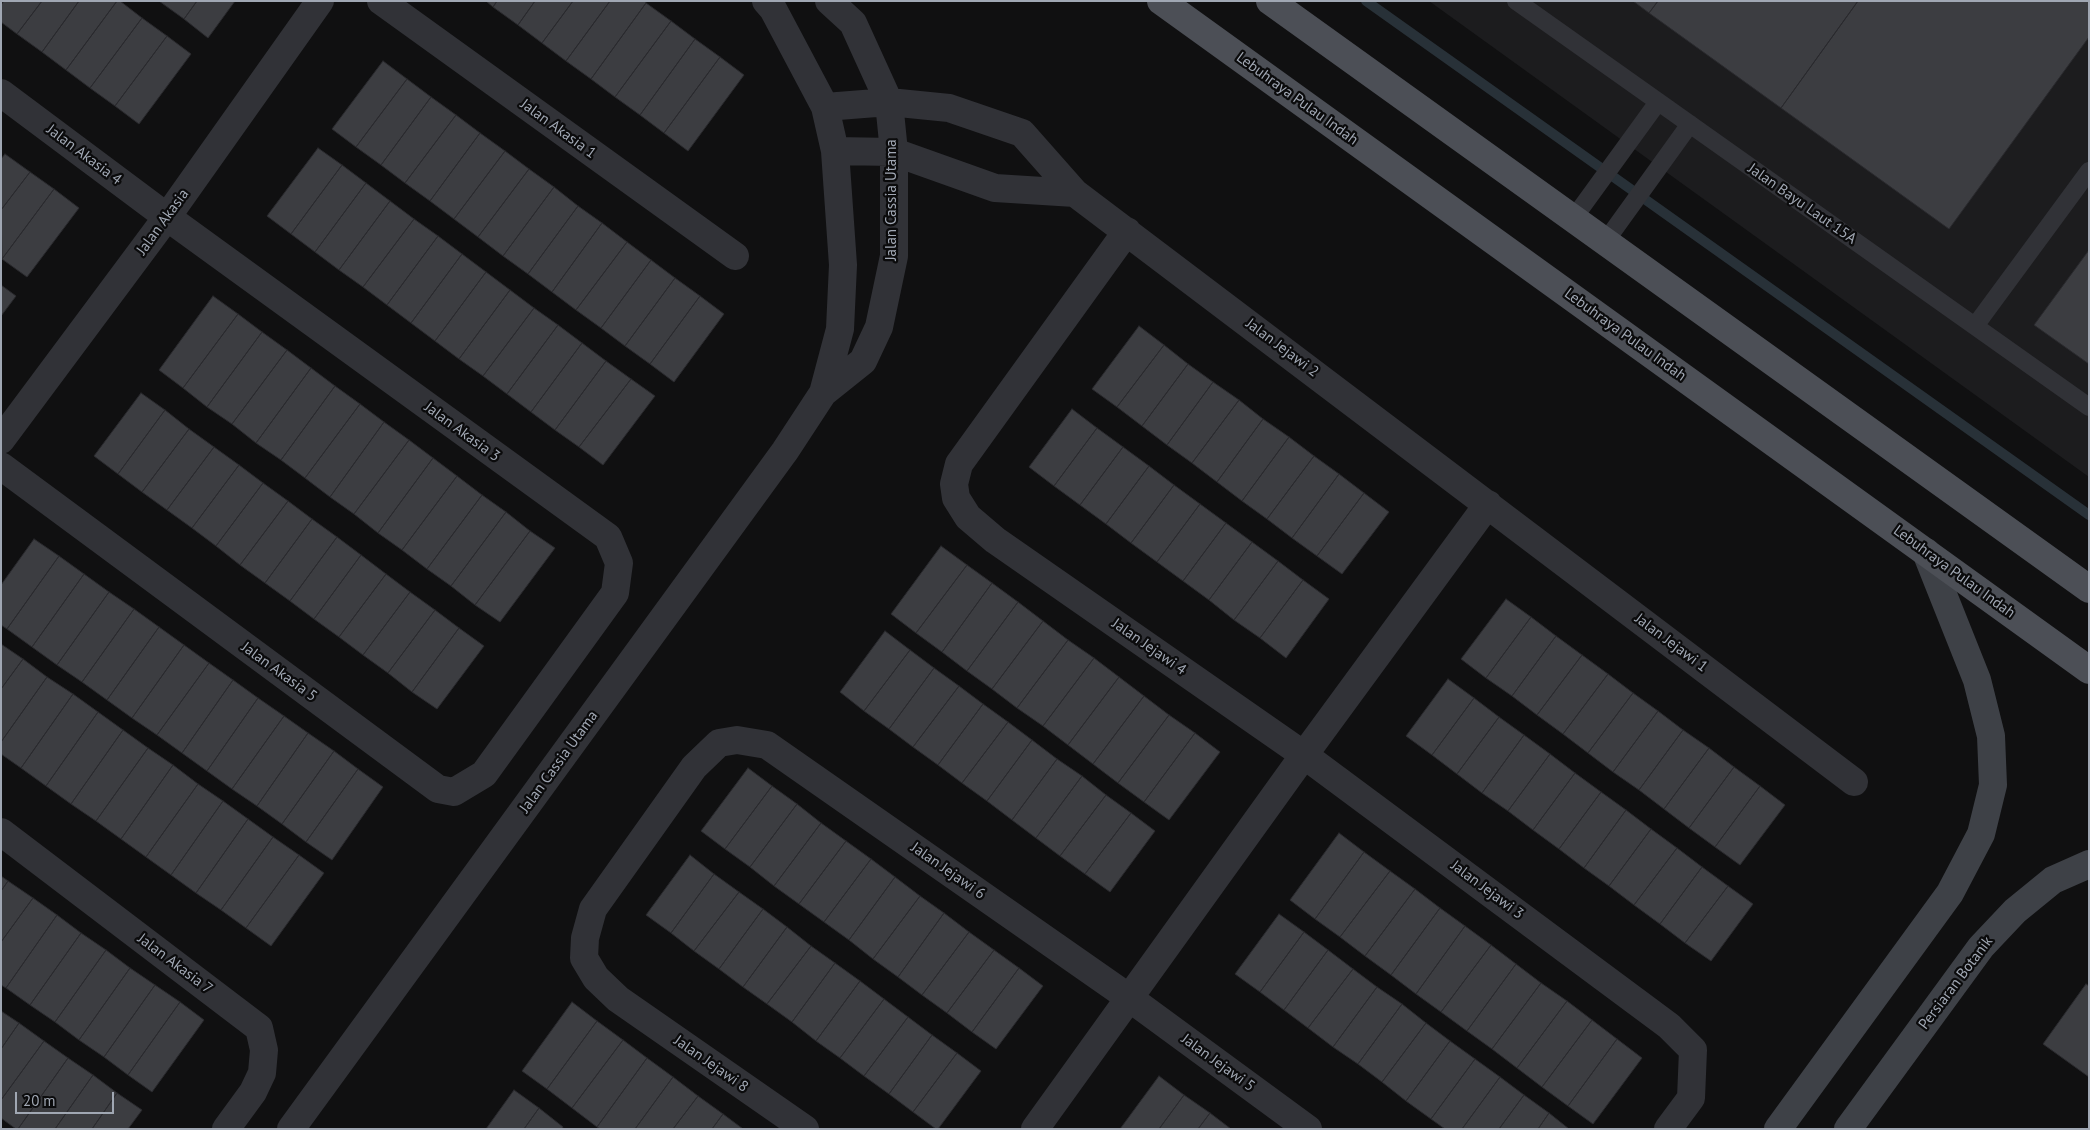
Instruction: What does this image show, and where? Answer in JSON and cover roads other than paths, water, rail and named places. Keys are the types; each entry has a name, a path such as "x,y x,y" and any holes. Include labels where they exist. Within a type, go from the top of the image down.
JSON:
{"main road":[{"name":"Lebuhraya Pulau Indah","path":"1161,1 2089,670"},
{"path":"1270,1 2089,589"},
{"path":"1778,1129 1950,893 1981,834 1993,785 1991,736 1977,680 1926,552"},
{"name":"Persiaran Botanik","path":"1848,1129 1981,947 2015,911 2053,880 2089,864"}],"street":[{"name":"Jalan Akasia","path":"1,440 167,217 320,1"},
{"name":"Jalan Akasia 1","path":"381,1 735,256"},
{"name":"Jalan Cassia Utama","path":"766,1 773,9 826,107 834,151 843,266 840,329 823,393"},
{"name":"Jalan Cassia Utama","path":"291,1129 785,451 823,393 863,361 879,327 894,256 894,152 889,102 853,23 829,1"},
{"name":"Jalan Akasia 4","path":"1,93 167,217"},
{"name":"Jalan Jejawi 2","path":"826,107 889,102 949,108 1022,133 1076,194 1488,504"},
{"path":"834,151 894,152 995,188 1076,194"},
{"name":"Jalan Akasia 3","path":"167,217 608,538 619,563 615,593 541,696"},
{"name":"Jalan Jejawi 4","path":"1127,231 959,464 954,484 956,498 968,517 995,540 1304,755"},
{"name":"Jalan Akasia 5","path":"1,466 438,789 454,792 484,774 541,696"},
{"path":"1035,1129 1128,997 1488,504"},
{"name":"Jalan Jejawi 1","path":"1488,504 1854,782"},
{"name":"Jalan Jejawi 8","path":"767,745 737,740 720,742 694,767 593,909 585,938 584,958 596,978 618,999 805,1129"},
{"name":"Jalan Jejawi 6","path":"767,745 1128,997"},
{"name":"Jalan Jejawi 3","path":"1304,755 1669,1026 1693,1050 1691,1098 1668,1129"},
{"name":"Jalan Akasia 7","path":"1,832 259,1028 264,1050 262,1073 253,1092 226,1129"},
{"name":"Jalan Jejawi 5","path":"1128,997 1308,1129"}],"lane":[{"name":"Jalan Bayu Laut 15A","path":"1516,1 2089,406"},
{"path":"1573,219 1658,102"},
{"path":"1605,242 1690,124"},
{"path":"1975,326 2089,171"}],"waterway":[{"path":"1366,1 2089,515"}]}
